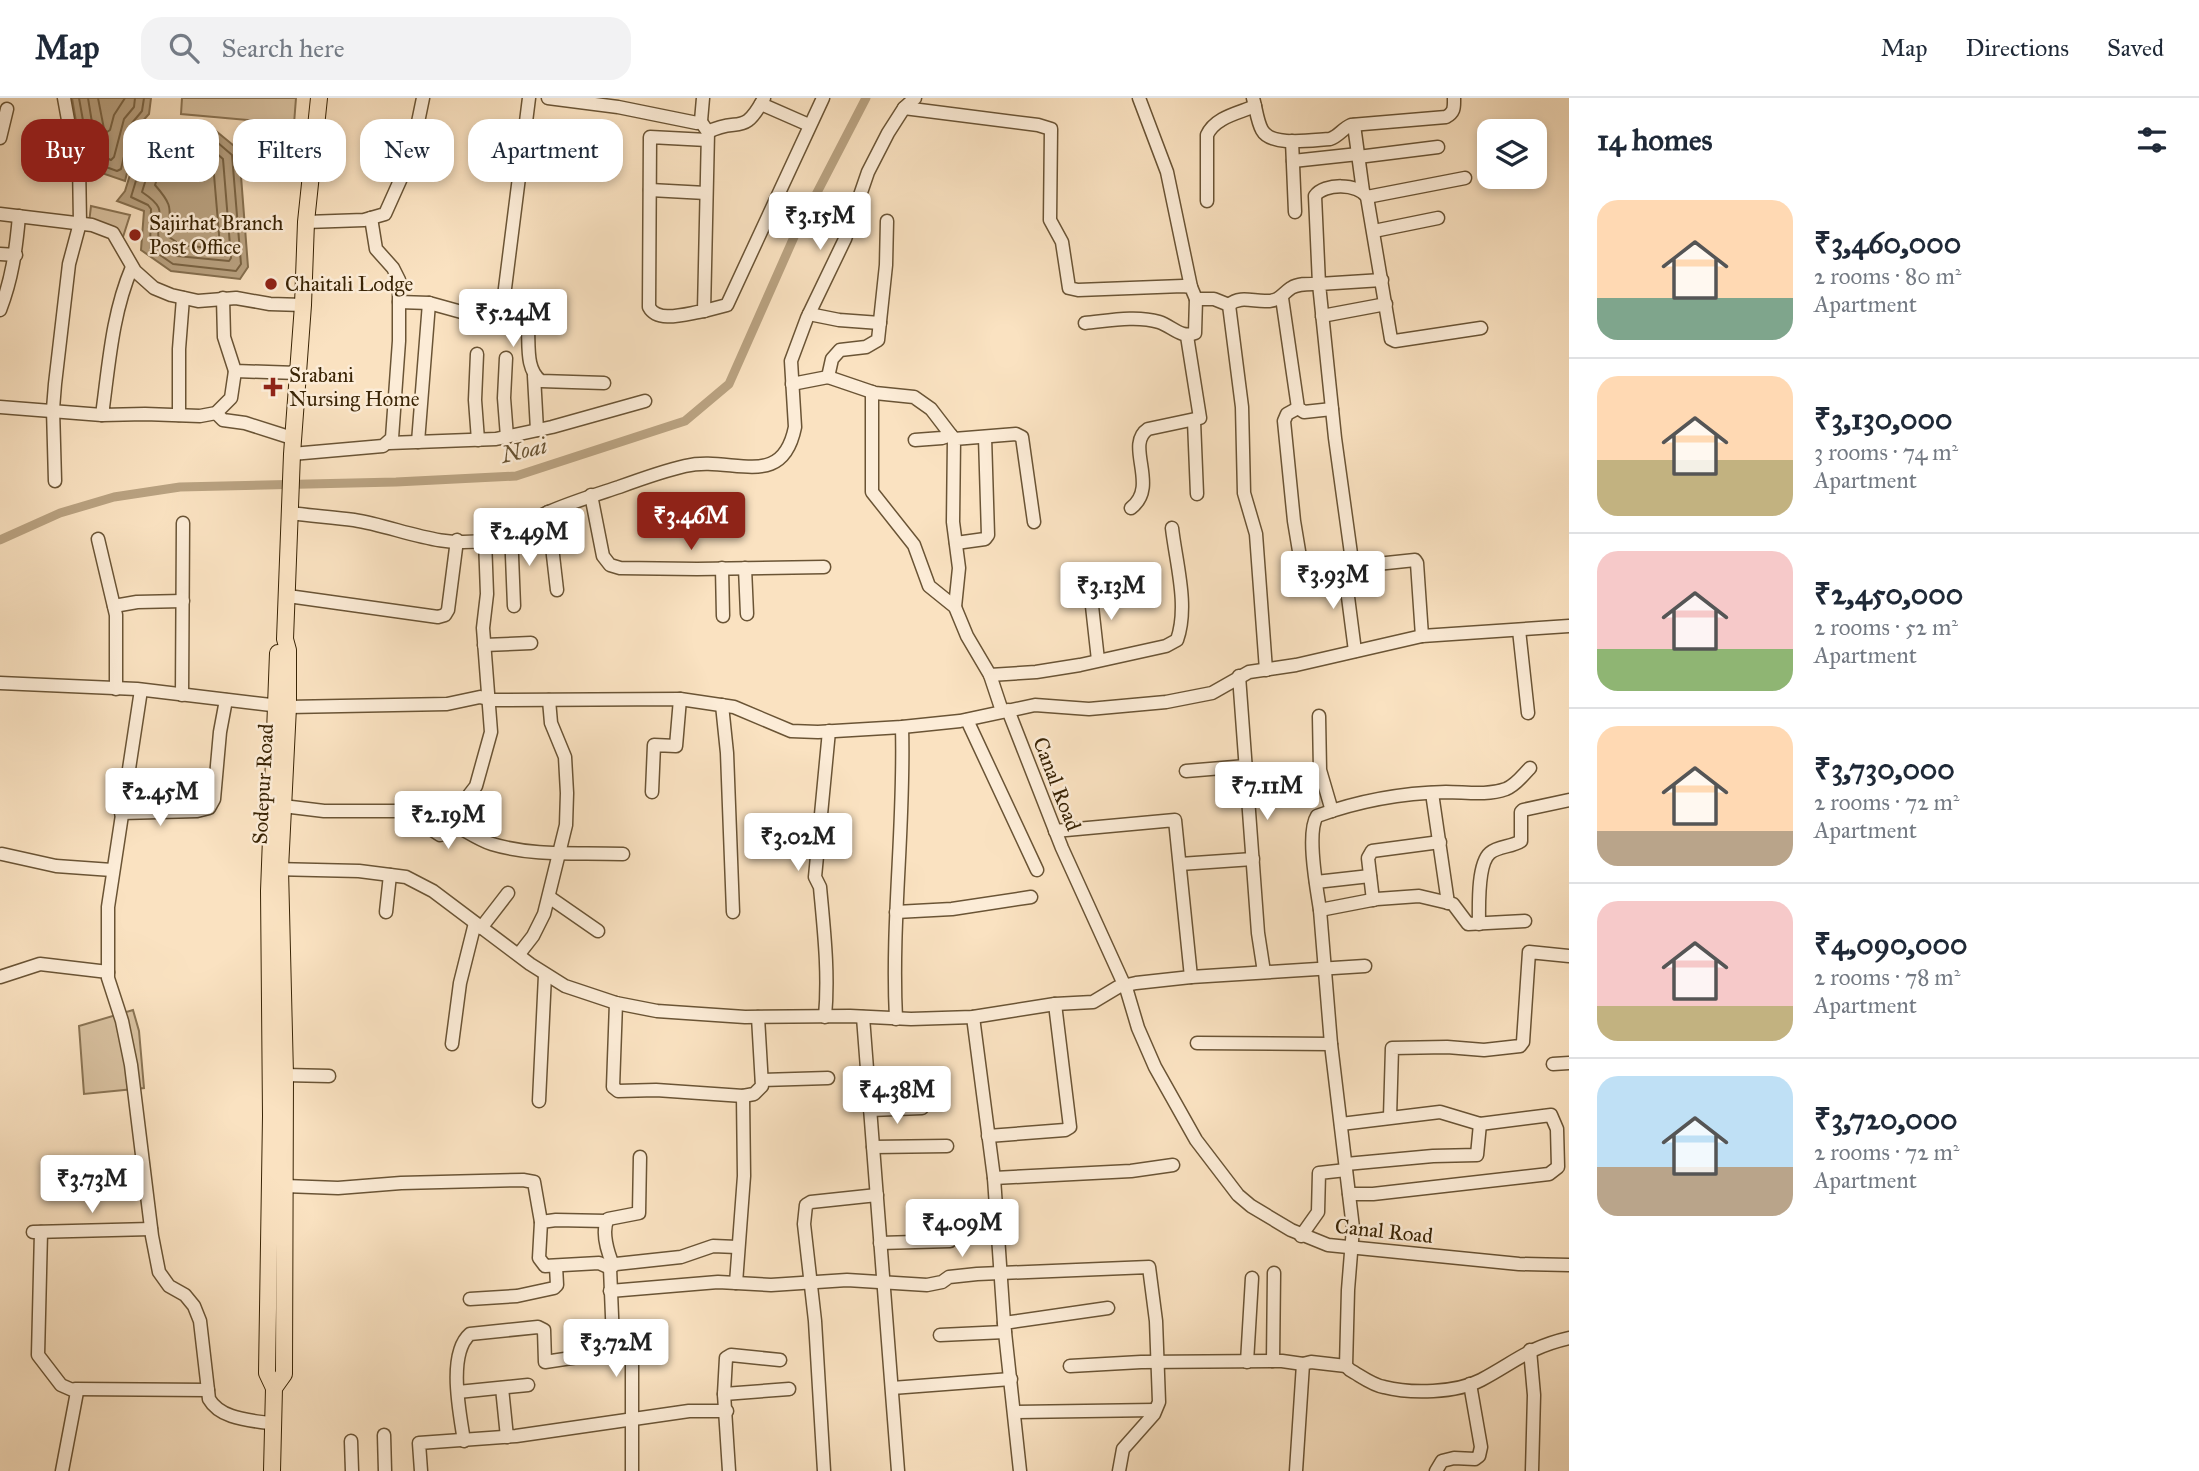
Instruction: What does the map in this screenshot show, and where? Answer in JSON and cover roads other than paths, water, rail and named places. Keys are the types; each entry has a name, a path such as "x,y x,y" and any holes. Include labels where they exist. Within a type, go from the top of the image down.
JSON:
{"main road":[{"name":"Sodepur Road","path":"270,1471 273,1453 274,1388 284,1374 285,1075 275,869 284,806 282,706 288,650 285,639 292,452 306,222 319,98"},
{"path":"274,1388 267,1373 275,869 282,706"}],"street":[{"path":"55,481 53,409 69,264 80,223 79,162 64,98"},
{"path":"306,222 371,218 385,214 411,156 423,98"},
{"path":"501,320 529,98"},
{"path":"548,98 618,107 705,131"},
{"path":"703,98 706,193 704,311"},
{"path":"809,125 762,101 754,116 735,126 650,136 649,307 653,313 660,317 727,305 823,98"},
{"path":"290,509 354,520 434,540 485,540 591,495 689,465 773,465 784,454 793,436 795,427 791,361 808,314 845,239 868,172 888,133 904,108 915,98"},
{"path":"1085,323 1150,320 1187,335 1195,333 1193,293 1167,172 1139,98"},
{"path":"1208,201 1207,135 1210,128 1216,122 1254,102 1260,124 1267,136 1292,141 1330,139 1343,128 1354,125 1446,117 1454,108 1454,98"},
{"path":"904,108 1038,125 1051,129 1050,220 1062,242 1069,288 1078,290 1167,286 1229,305"},
{"path":"0,138 7,109"},
{"path":"1354,125 1386,304 1388,335 1395,341 1481,328"},
{"path":"1292,141 1295,212"},
{"path":"1293,161 1438,148"},
{"path":"1356,651 1347,531 1319,284 1315,196 1327,187 1358,188 1365,194 1465,178"},
{"path":"650,190 706,193"},
{"path":"0,214 92,225 113,233 132,267 154,288 183,298 198,301 223,298 303,305"},
{"path":"0,310 16,255 19,216"},
{"path":"371,218 376,249 397,272 399,341 392,438 389,443"},
{"path":"1374,231 1438,218"},
{"path":"828,377 835,353 874,344 878,340 886,265 887,221"},
{"path":"0,254 16,255"},
{"path":"102,415 112,330 121,292 132,267"},
{"path":"1229,305 1236,300 1268,301 1282,298 1291,288 1382,280"},
{"path":"179,415 183,298"},
{"path":"0,407 53,409 102,415 200,416 216,413 231,398 235,371 224,337 223,298"},
{"path":"1282,298 1298,408 1304,412 1332,409"},
{"path":"399,302 429,303 528,326 537,430"},
{"path":"418,442 429,303"},
{"path":"1322,316 1386,304"},
{"path":"1229,305 1242,407 1244,493 1256,534 1266,670"},
{"path":"808,314 839,320 880,323"},
{"path":"1131,508 1138,502 1144,488 1139,440 1142,433 1148,429 1200,418 1187,335"},
{"path":"477,354 475,400 478,440"},
{"path":"506,358 504,398 508,437"},
{"path":"235,371 297,373"},
{"path":"534,376 551,383 604,383"},
{"path":"792,384 828,377 872,392 914,397 922,401 952,437 953,522 959,568 956,607 967,636 990,675 988,715 1037,870"},
{"path":"872,392 872,492 914,545 929,586 956,607"},
{"path":"216,413 223,420 245,423 292,452 383,446 389,443 508,437 645,401"},
{"path":"1298,408 1287,414 1284,421 1301,563 1309,568 1415,560 1422,636"},
{"path":"1194,421 1197,494"},
{"path":"915,440 1016,434 1022,437 1034,522"},
{"path":"956,543 985,539 988,535 985,437"},
{"path":"591,495 603,556 610,565 620,568 824,567"},
{"path":"548,512 557,590"},
{"path":"182,695 183,523"},
{"path":"990,675 1036,672 1166,646 1177,640 1182,626 1182,610 1172,528"},
{"path":"511,531 514,607"},
{"path":"99,539 114,606 117,635 116,689"},
{"path":"288,596 438,617 445,615 448,610 457,540"},
{"path":"284,806 324,811 403,811 440,835 451,831 459,808 476,786 491,732 483,628 487,594 485,540"},
{"path":"722,568 723,616"},
{"path":"745,568 747,614"},
{"path":"1090,588 1098,660"},
{"path":"114,606 137,602 183,601"},
{"path":"0,683 141,690 282,706 447,704 480,697 549,700 680,699 722,705 762,718 783,729 829,731 902,727 988,715 1035,705 1089,709 1166,702 1212,693 1239,676 1422,636 1569,626"},
{"path":"1518,630 1528,713"},
{"path":"484,645 531,643"},
{"path":"1239,676 1258,933 1264,972"},
{"path":"141,690 112,870 108,907 108,972 131,1065 151,1229 159,1272 169,1286 185,1295 194,1306 200,1321 209,1399 214,1408 243,1419 274,1424"},
{"path":"652,792 654,745 676,746 680,699"},
{"path":"121,813 197,811 209,808 214,799 220,732 226,700"},
{"path":"519,954 533,936 544,914 566,825 565,757 551,723 549,700"},
{"path":"722,705 727,753 733,912"},
{"name":"Canal Road","path":"988,715 1055,831 1124,986 1155,1067 1208,1157 1245,1201 1301,1236 1352,1251 1518,1264 1569,1265"},
{"path":"1319,716 1320,769 1332,811"},
{"path":"896,1019 893,964 903,766 902,727"},
{"path":"825,1017 827,957 820,887 815,877 829,731"},
{"path":"1186,771 1246,766"},
{"path":"1346,1366 1352,1251 1349,1194 1331,1044 1314,821 1317,816 1352,804 1432,793 1477,794 1503,790 1513,786 1531,768"},
{"path":"1432,793 1448,903"},
{"path":"1479,924 1481,881 1486,858 1492,852 1521,841 1523,810 1569,800"},
{"path":"1055,831 1175,820 1191,977"},
{"path":"453,824 491,844 560,855 579,852 623,854"},
{"path":"1373,900 1368,858 1372,851 1440,842"},
{"path":"2,854 63,867 112,870"},
{"path":"1180,864 1253,859"},
{"path":"275,869 359,871 407,877 433,891 545,975 565,986 616,1003 657,1011 758,1017 973,1017 1055,1004 1093,1002 1124,986 1191,977 1365,966"},
{"path":"386,912 390,875"},
{"path":"1317,882 1370,876"},
{"path":"452,1044 460,983 478,925 508,892"},
{"path":"1320,911 1373,900 1419,896 1458,908 1468,923 1525,921"},
{"path":"549,897 598,931"},
{"path":"896,912 952,909 1031,897"},
{"path":"1390,1117 1392,1048 1447,1047 1484,1050 1520,1046 1523,1042 1529,952 1569,956"},
{"path":"0,977 40,964 108,972"},
{"path":"539,1101 545,975"},
{"path":"616,1003 615,1090 743,1096 759,1091 762,1080 758,1017"},
{"path":"988,1136 1070,1128 1055,1004"},
{"path":"863,1017 898,1471"},
{"path":"973,1017 994,1178 1005,1328 1020,1471"},
{"path":"1197,1043 1331,1044"},
{"path":"1553,1064 1569,1063"},
{"path":"285,1075 330,1076"},
{"path":"762,1080 828,1078"},
{"path":"736,1283 744,1176 743,1096"},
{"path":"870,1110 922,1108"},
{"path":"1342,1124 1440,1112 1480,1124 1552,1115 1563,1128 1559,1167 1549,1174 1373,1194 1349,1194"},
{"path":"1301,1236 1318,1212 1319,1173 1433,1156 1478,1155 1480,1124"},
{"path":"873,1147 947,1146"},
{"path":"541,1222 606,1221 639,1213 640,1157"},
{"path":"994,1178 1131,1171 1173,1165"},
{"path":"285,1186 338,1188 401,1183 534,1182 541,1222 541,1263 545,1266 599,1263 611,1266 692,1254 713,1246 737,1247"},
{"path":"824,1471 815,1321 804,1224 807,1203 877,1195"},
{"path":"606,1221 611,1266 613,1340 632,1357 632,1471"},
{"path":"151,1229 37,1232 38,1355 61,1385 75,1389 208,1390"},
{"path":"880,1243 950,1241"},
{"path":"470,1298 517,1296 554,1288 557,1284 556,1266"},
{"path":"610,1291 718,1282 771,1285 847,1280 927,1284 942,1282 949,1277 977,1274 1149,1267 1156,1321 1159,1402 1137,1435 1123,1449 1119,1471"},
{"path":"1273,1361 1274,1273"},
{"path":"1247,1362 1252,1278"},
{"path":"940,1335 1005,1328 1108,1308"},
{"path":"464,1441 458,1392 458,1363 461,1346 470,1334 538,1327 544,1330 545,1362 624,1350"},
{"path":"1070,1366 1158,1362 1311,1362 1346,1366 1381,1387 1412,1392 1470,1384 1530,1350 1569,1338"},
{"path":"1530,1350 1534,1395 1532,1471"},
{"path":"729,1471 724,1394 726,1359 731,1355 780,1360"},
{"path":"1296,1471 1303,1364"},
{"path":"892,1388 1011,1379"},
{"path":"1437,1471 1442,1461 1454,1458 1475,1459 1479,1455 1481,1447 1470,1384"},
{"path":"458,1392 528,1385"},
{"path":"502,1388 508,1437"},
{"path":"62,1471 77,1397 75,1389"},
{"path":"724,1394 789,1389"},
{"path":"1015,1412 1155,1410"},
{"path":"421,1471 419,1443 508,1437 690,1411 726,1411"},
{"path":"384,1435 385,1471"},
{"path":"351,1441 352,1471"},
{"path":"273,1453 278,1471"}],"water":[{"path":"72,98 151,98 149,114 144,119 123,119 123,180 109,176 109,119 76,119"},
{"path":"219,134 233,145 233,182 241,182 248,267 240,279 171,271 141,250 144,211 117,201 128,182 219,182"}],"waterway":[{"name":"Noai","path":"0,540 60,513 114,497 180,487 516,476 685,421 729,384 794,237 866,98"}],"place":[{"name":"Sajirhat Branch Post Office","path":"135,235"},
{"name":"Chaitali Lodge","path":"271,284"},
{"name":"Srabani Nursing Home","path":"273,387"}]}
